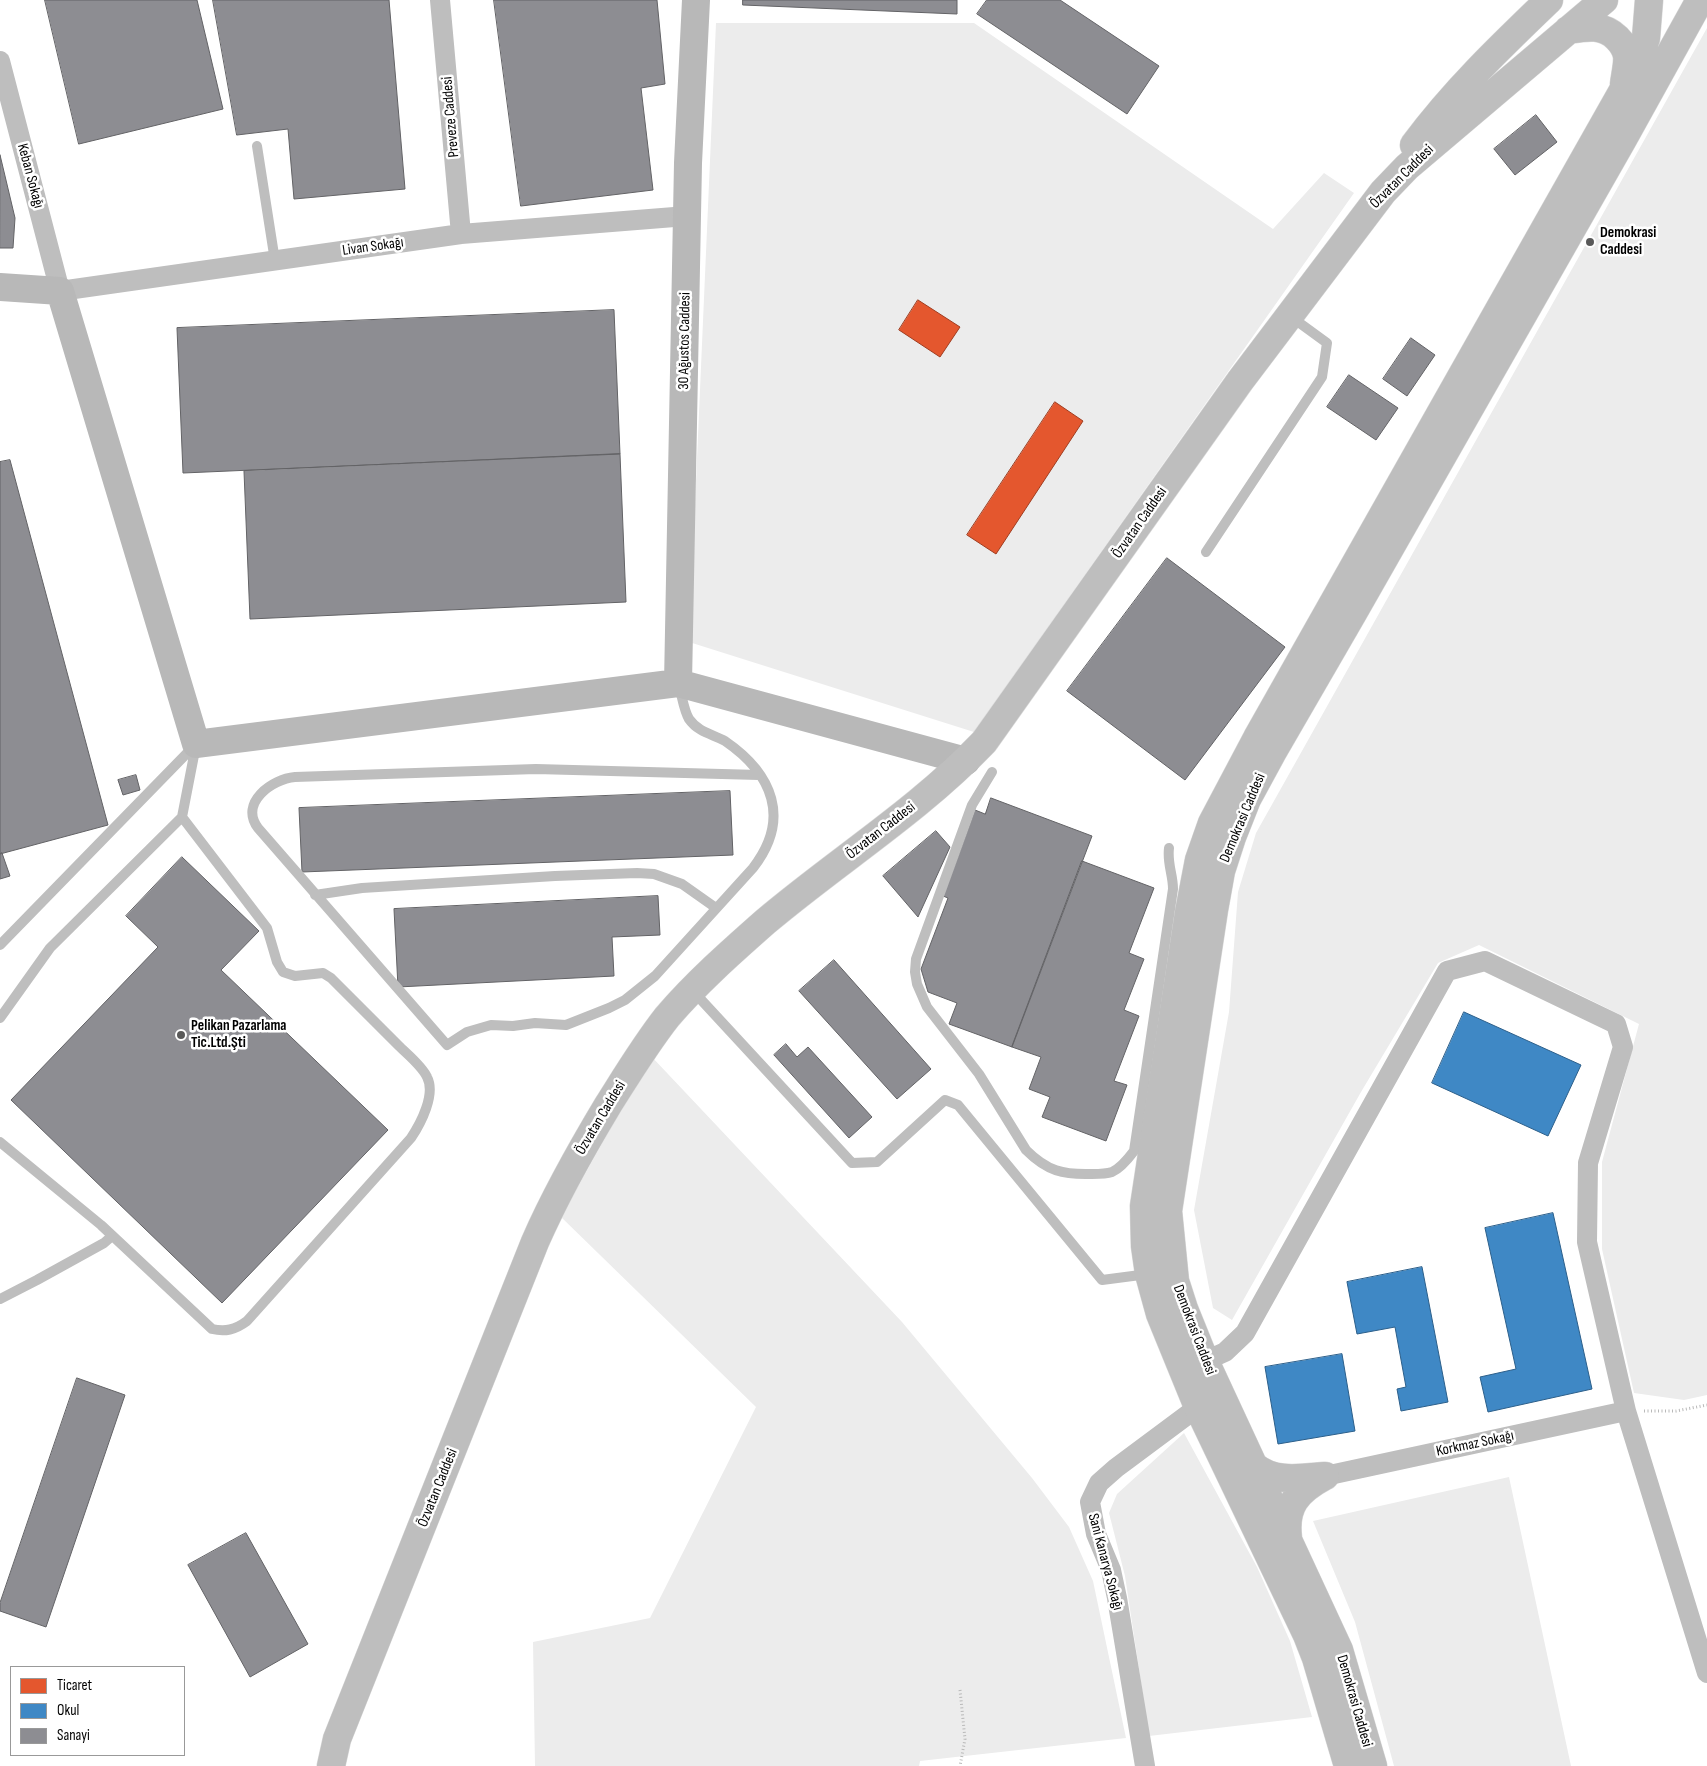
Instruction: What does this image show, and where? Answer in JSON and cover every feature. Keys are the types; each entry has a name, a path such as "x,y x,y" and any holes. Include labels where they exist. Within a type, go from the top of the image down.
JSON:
{"main road":[{"path":"1383,192 1415,144 1448,102 1477,70 1549,0"},
{"name":"Özvatan Caddesi","path":"331,1766 337,1739 535,1242 575,1160 644,1047 692,990 766,922 906,812 966,761 984,742 1240,381 1383,192 1407,167 1604,0"},
{"name":"Demokrasi Caddesi","path":"1348,1766 1316,1658 1307,1635 1198,1407 1160,1314 1149,1274 1144,1206 1189,912 1199,860 1212,823 1257,738 1638,64 1650,9 1649,0"},
{"name":"Demokrasi Caddesi","path":"1373,1766 1339,1650 1205,1361 1184,1310 1175,1281 1168,1211 1221,871 1232,836 1247,799 1272,753 1354,613 1700,0"},
{"path":"1568,30 1587,27 1600,28 1616,36 1623,44 1627,56 1624,89"},
{"path":"1254,1466 1262,1472 1279,1478 1293,1479 1325,1476"},
{"path":"1288,1539 1286,1523 1293,1502 1306,1488 1325,1476"}],"street":[{"name":"Preveze Caddesi","path":"440,0 461,234"},
{"name":"30 Ağustos Caddesi","path":"678,683 687,216 696,0"},
{"name":"Keban Sokağı","path":"0,61 60,291"},
{"name":"Livan Sokağı","path":"60,291 461,234 687,216"},
{"path":"0,287 60,291 196,744 678,683 966,761"},
{"path":"1205,1361 1225,1352 1245,1333 1447,972 1485,961 1616,1024 1623,1047 1588,1163 1587,1242 1626,1411 1707,1673"},
{"name":"Sani Kanarya Sokağı","path":"1145,1766 1117,1598 1111,1570 1096,1534 1090,1502 1099,1483 1116,1468 1198,1407"},
{"name":"Korkmaz Sokağı","path":"1325,1476 1626,1411"}],"lane":[{"path":"257,146 275,261"},
{"path":"1206,552 1322,377 1326,343 1289,316"},
{"path":"678,683 689,719 703,732 723,740 738,752 759,775 768,788 774,816 771,836 762,858 655,976 625,1000 566,1025 535,1023 513,1026 496,1025 462,1034 446,1045 315,895 258,828 252,818 253,807 261,794 268,786 285,778 536,769 759,775"},
{"path":"0,1018 50,948 182,817 196,744"},
{"path":"0,945 196,744"},
{"path":"992,772 972,805 916,959 917,984 927,1007 979,1074 1026,1150 1035,1159 1055,1171 1074,1175 1110,1173 1122,1165 1134,1151 1173,889 1173,879 1167,858 1169,848"},
{"path":"0,1142 112,1236 212,1329 223,1331 240,1326 247,1321 412,1138 420,1125 426,1111 428,1077 331,978 323,973 295,976 284,972 277,962 267,928 182,817"},
{"path":"315,895 362,888 637,873 654,874 682,884 716,908"},
{"path":"692,990 852,1163 877,1162 945,1100 958,1105 1102,1280 1149,1274"},
{"path":"0,1299 104,1243 112,1236"}],"path":[{"path":"1626,1411 1676,1411 1707,1405"},
{"path":"960,1690 965,1739 960,1766"}],"shaded area":[{"path":"716,23 974,23 1273,229 1324,173 1354,193 974,732 689,642"},
{"path":"1707,28 1707,1395 1684,1400 1634,1393 1602,1249 1602,1162 1639,1024 1479,945 1438,963 1361,1092 1232,1320 1213,1308 1194,1210 1229,1012 1238,892 1256,833"},
{"path":"651,1056 902,1322 1032,1478 1069,1527 1093,1581 1126,1738 920,1761 919,1766 535,1766 533,1642 650,1618 756,1407 561,1217"},
{"path":"1184,1433 1257,1567 1290,1641 1312,1717 1149,1736 1125,1576 1109,1513 1117,1494"},
{"path":"1509,1477 1571,1766 1394,1766 1355,1622 1313,1521"}],"building: Ticaret":[{"path":"918,300 960,327 940,357 899,330"},
{"path":"1055,402 1083,421 996,554 967,535"}],"building: Okul":[{"path":"1464,1012 1581,1065 1548,1136 1432,1083"},
{"path":"1553,1213 1592,1389 1488,1412 1480,1377 1516,1369 1485,1228"},
{"path":"1422,1267 1448,1402 1401,1411 1397,1389 1406,1387 1395,1327 1357,1334 1347,1282"},
{"path":"1342,1354 1355,1431 1278,1444 1265,1367"}],"building: Sanayi":[{"path":"45,0 197,0 223,109 79,144"},
{"path":"213,0 389,0 405,189 294,199 288,129 237,135"},
{"path":"494,0 657,0 665,84 641,88 653,190 521,206"},
{"path":"743,0 957,0 957,14 743,5"},
{"path":"987,0 1060,0 1159,66 1127,114 977,14"},
{"path":"1536,115 1557,142 1515,175 1494,149"},
{"path":"0,155 15,218 13,248 0,248"},
{"path":"614,310 620,454 183,473 177,328"},
{"path":"1411,338 1435,355 1407,396 1383,379"},
{"path":"1349,375 1398,408 1376,440 1327,407"},
{"path":"620,454 626,602 250,619 244,471"},
{"path":"10,460 108,825 0,854 0,462"},
{"path":"1167,558 1285,647 1185,780 1067,691"},
{"path":"136,775 140,790 123,795 118,780"},
{"path":"730,791 733,855 302,872 299,808"},
{"path":"991,798 1092,836 1012,1047 949,1024 957,1003 928,992 921,969 948,898 943,896 975,810 985,814"},
{"path":"936,831 950,847 918,917 883,876"},
{"path":"2,853 10,876 0,879 0,854"},
{"name":"Pelikan Pazarlama Tic.Ltd.Şti","path":"182,857 259,931 221,970 388,1130 222,1303 11,1100 158,947 126,916"},
{"path":"1082,861 1154,888 1129,953 1144,959 1124,1010 1139,1016 1114,1081 1127,1085 1106,1141 1042,1117 1050,1097 1029,1089 1041,1057 1012,1047"},
{"path":"658,896 660,935 612,937 614,976 398,987 394,909"},
{"path":"834,960 931,1069 897,1099 799,991"},
{"path":"786,1044 797,1057 808,1047 872,1117 849,1138 774,1055"},
{"path":"77,1378 125,1395 46,1627 0,1611 0,1603"},
{"path":"246,1533 308,1644 250,1677 188,1565"}],"place":[{"name":"Demokrasi Caddesi","path":"1590,242"},
{"name":"Pelikan Pazarlama Tic.Ltd.Şti","path":"181,1035"}]}
